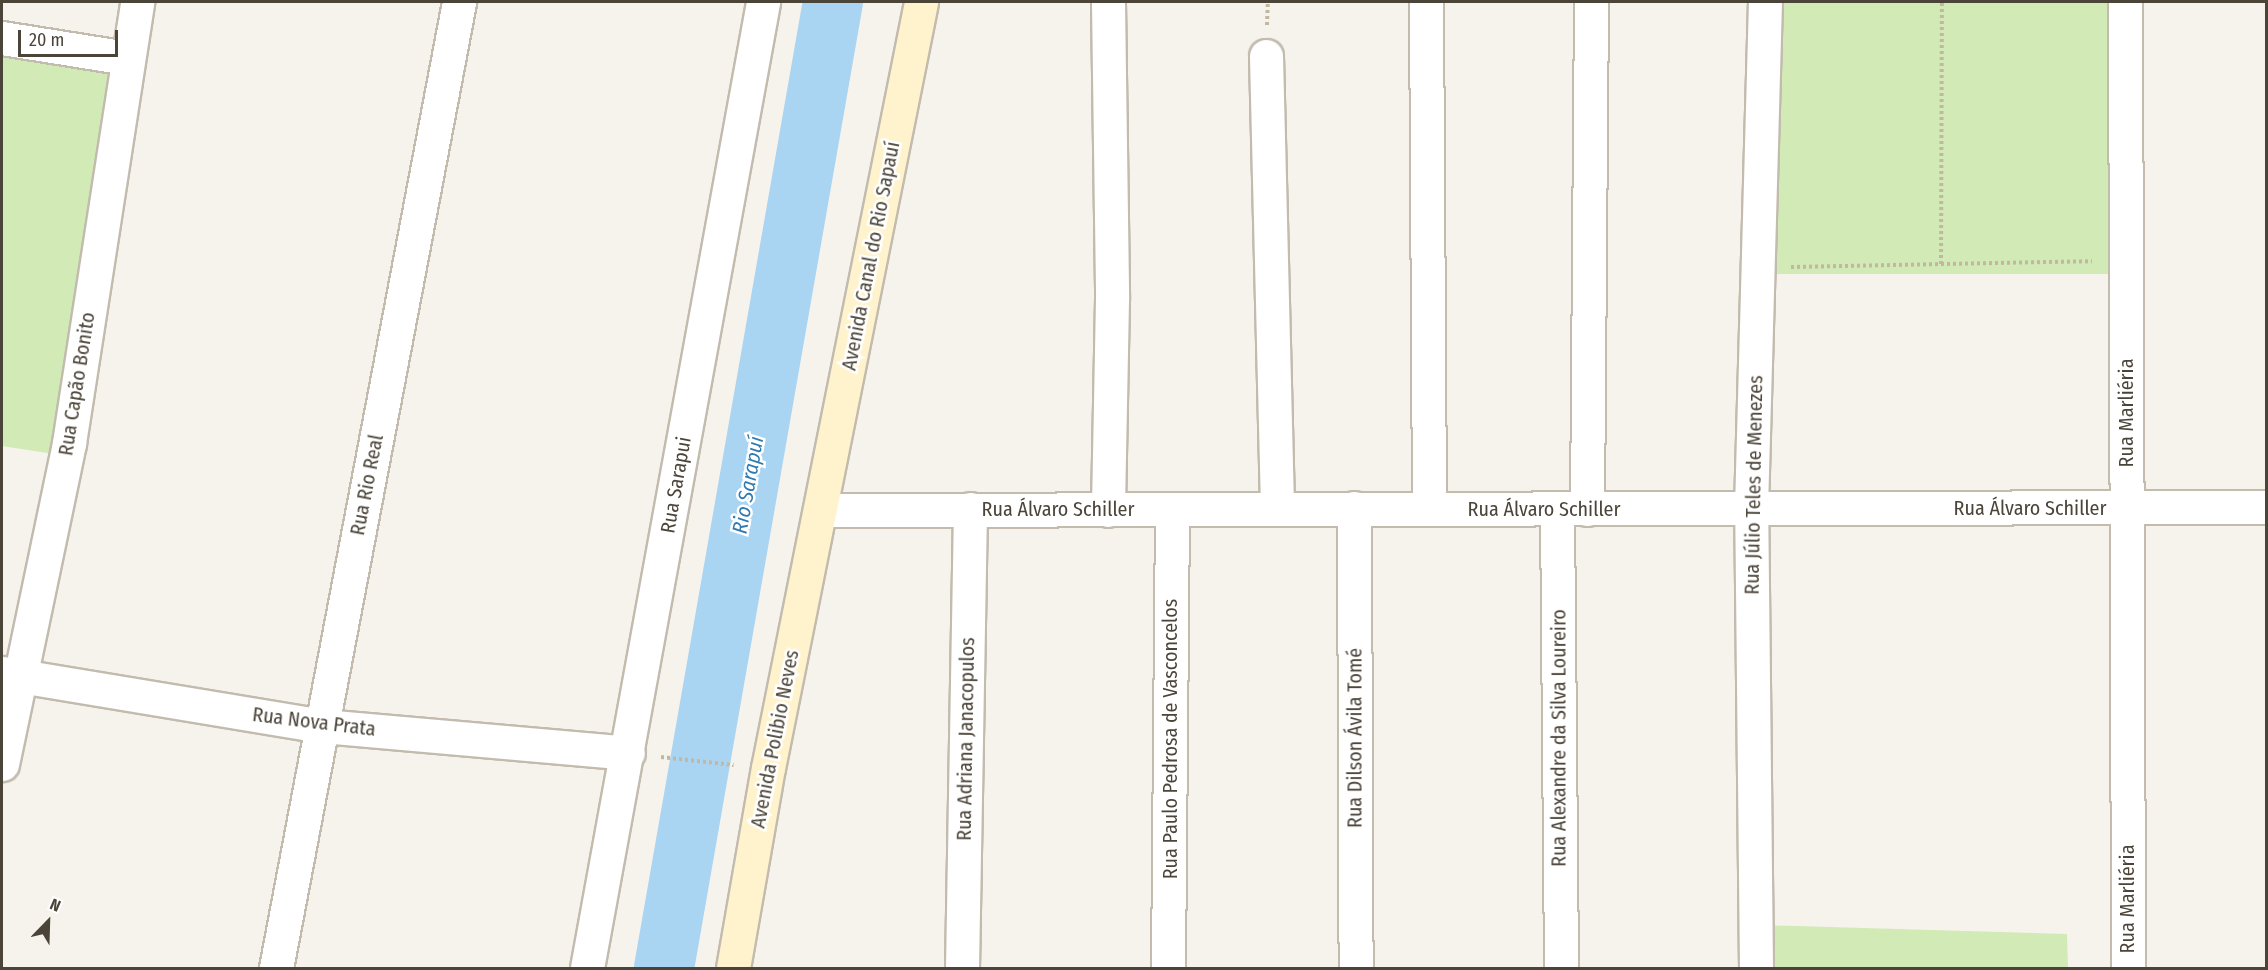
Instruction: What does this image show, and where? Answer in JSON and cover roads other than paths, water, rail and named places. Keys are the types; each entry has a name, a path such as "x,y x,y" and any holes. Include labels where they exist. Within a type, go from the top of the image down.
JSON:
{"street":[{"name":"Rua Capão Bonito","path":"2,764 9,674 69,443 137,2"},
{"name":"Rua Rio Real","path":"276,969 459,2"},
{"name":"Rua Sarapui","path":"587,969 763,2"},
{"name":"Avenida Canal do Rio Sapauí","path":"821,510 921,2"},
{"path":"1108,2 1112,299 1108,510"},
{"path":"1426,2 1424,216 1429,509"},
{"name":"Rua Alexandre da Silva Loureiro","path":"1561,969 1572,509 1591,2"},
{"name":"Rua Júlio Teles de Menezes","path":"1756,969 1751,508 1765,2"},
{"name":"Rua Marliéria","path":"2125,2 2128,969"},
{"path":"2,38 127,58"},
{"path":"1266,56 1277,508"},
{"name":"Rua Álvaro Schiller","path":"821,510 2266,507"},
{"name":"Rua Dilson Ávila Tomé","path":"1354,508 1356,969"},
{"name":"Rua Adriana Janacopulos","path":"962,969 970,509"},
{"name":"Rua Paulo Pedrosa de Vasconcelos","path":"1168,969 1172,509"},
{"name":"Avenida Polibio Neves","path":"733,969 768,768 821,510"},
{"name":"Rua Nova Prata","path":"9,674 322,726 628,753"}],"waterway":[{"name":"Rio Sarapuí","path":"664,968 833,2"}]}
